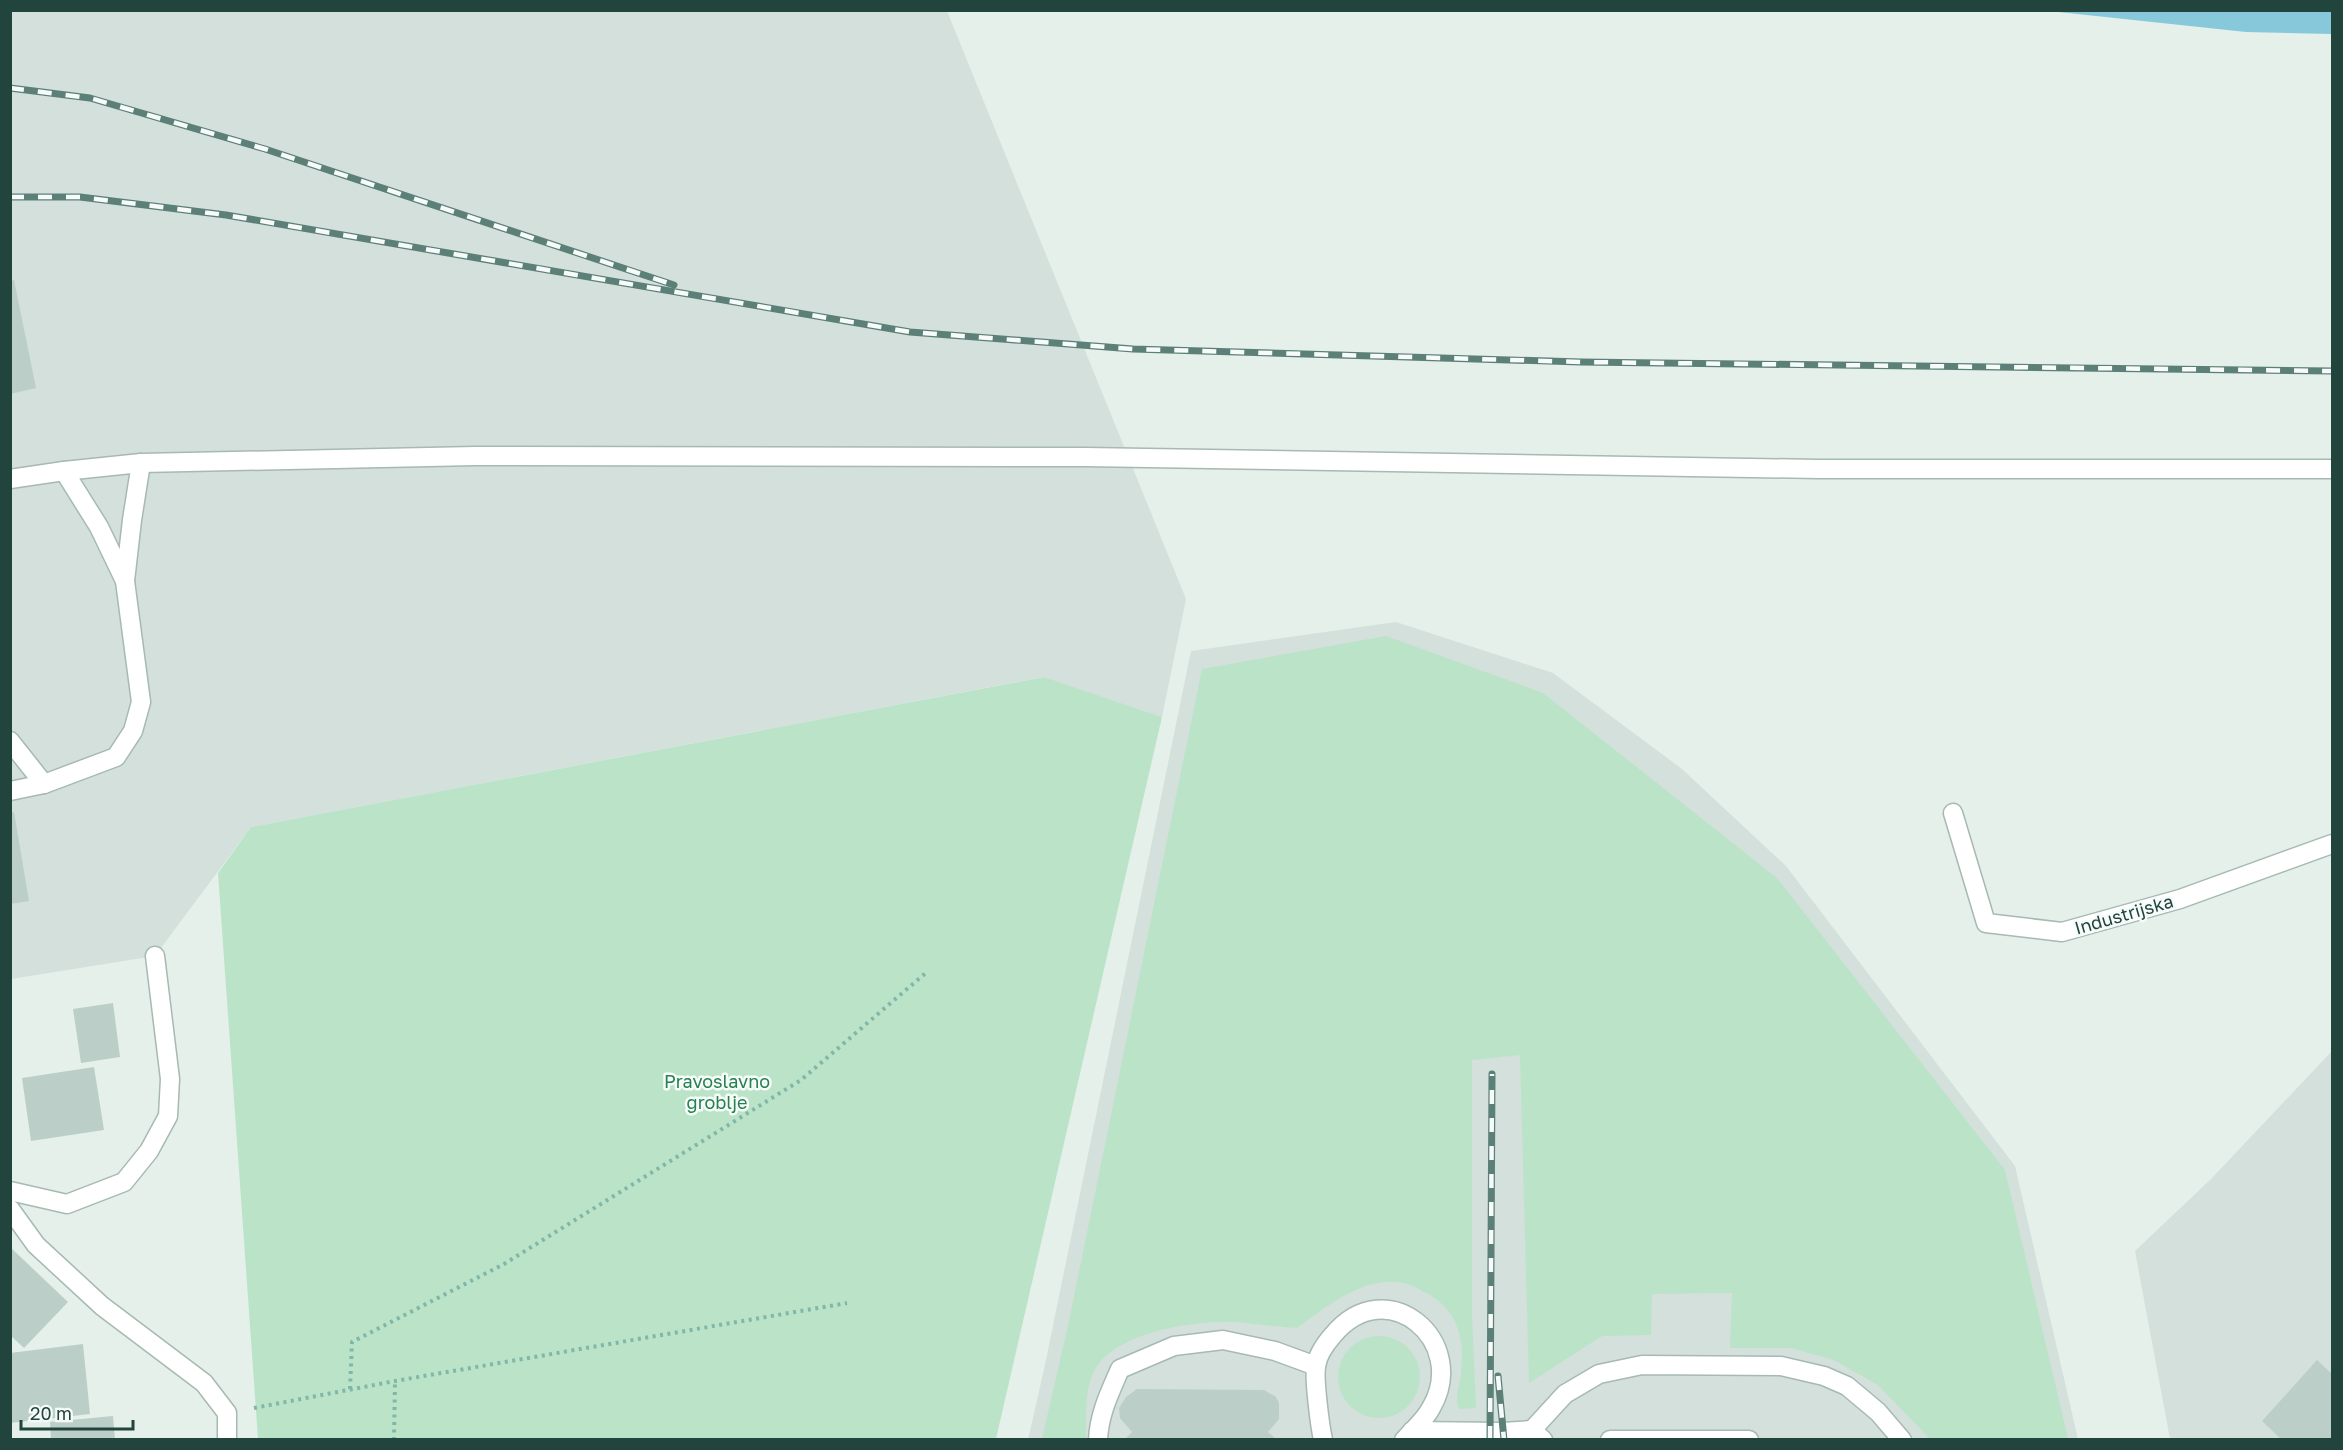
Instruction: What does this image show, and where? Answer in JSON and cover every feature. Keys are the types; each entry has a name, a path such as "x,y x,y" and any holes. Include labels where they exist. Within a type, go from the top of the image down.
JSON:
{"street":[{"path":"10,479 141,463 475,456 1085,457 1818,469 2332,470"},
{"path":"10,791 44,784 116,757 133,731 141,702 125,581 141,463"},
{"path":"64,471 99,527 125,581"},
{"path":"10,741 44,784"},
{"name":"Industrijska","path":"1953,813 1986,923 2062,932 2180,899 2332,844"},
{"path":"10,1191 67,1204 124,1182 149,1151 168,1116 170,1079 155,956"},
{"path":"10,1209 44,1252 102,1306 204,1383 227,1413 227,1440"},
{"path":"1323,1440 1316,1366 1325,1344 1342,1323 1375,1308 1397,1311 1416,1319 1433,1341 1440,1359 1440,1383 1431,1408 1408,1435"},
{"path":"1098,1440 1099,1425 1120,1369 1174,1346 1223,1340 1275,1351 1316,1366"},
{"path":"1408,1435 1503,1432 1538,1435 1565,1394 1599,1374 1642,1365 1781,1366 1824,1376 1847,1386 1878,1413 1902,1440"},
{"path":"1610,1440 1749,1440"}],"path":[{"path":"351,1389 352,1342 504,1264 801,1080 928,972"},
{"path":"227,1413 395,1381 847,1303"},
{"path":"394,1440 395,1381"}],"shaded area":[{"path":"11,11 947,11 1186,599 1162,717 1043,677 251,827 155,956 11,979"},
{"path":"1396,622 1553,673 1682,769 1786,866 2015,1166 2078,1439 1028,1440 1191,651"},
{"path":"2332,1051 2332,1439 2170,1439 2135,1251 2211,1179"}],"green space":[{"path":"1386,636 1543,693 1777,878 2005,1170 2068,1439 1930,1439 1878,1385 1834,1360 1791,1348 1730,1348 1732,1293 1652,1294 1651,1335 1602,1336 1529,1383 1520,1055 1472,1060 1472,1314 1476,1408 1459,1409 1457,1396 1461,1373 1461,1341 1453,1318 1444,1306 1434,1297 1411,1285 1392,1282 1377,1283 1349,1293 1297,1328 1237,1322 1201,1323 1138,1337 1105,1357 1094,1371 1087,1396 1086,1439 1042,1439 1069,1321 1202,669"},
{"name":"Pravoslavno groblje","path":"1044,677 1162,717 996,1439 258,1439 218,873 251,827"},
{"path":"1379,1336 1395,1339 1408,1348 1417,1361 1420,1377 1417,1393 1408,1406 1395,1415 1379,1418 1363,1415 1350,1406 1341,1393 1338,1377 1341,1361 1350,1348 1363,1339"}],"water":[{"path":"2049,11 2332,11 2332,34 2246,32"}],"building":[{"path":"14,280 36,388 10,394 10,281"},
{"path":"14,812 29,901 10,904 10,813"},
{"path":"113,1003 120,1057 81,1063 73,1009"},
{"path":"94,1067 104,1130 31,1141 22,1078"},
{"path":"10,1247 68,1302 24,1348 10,1335"},
{"path":"83,1344 90,1414 10,1423 10,1353"},
{"path":"2317,1360 2332,1374 2332,1440 2282,1440 2262,1421"},
{"path":"1137,1389 1264,1390 1276,1397 1279,1403 1279,1419 1268,1432 1277,1440 1124,1440 1132,1432 1120,1418 1119,1408 1126,1397"},
{"path":"113,1416 115,1440 51,1440 50,1422"}],"railway":[{"path":"10,88 90,98 265,149 674,285"},
{"path":"10,197 80,197 226,215 910,332 1133,349 1581,362 2332,371"},
{"path":"1490,1440 1492,1074"},
{"path":"1498,1376 1504,1440"}]}
